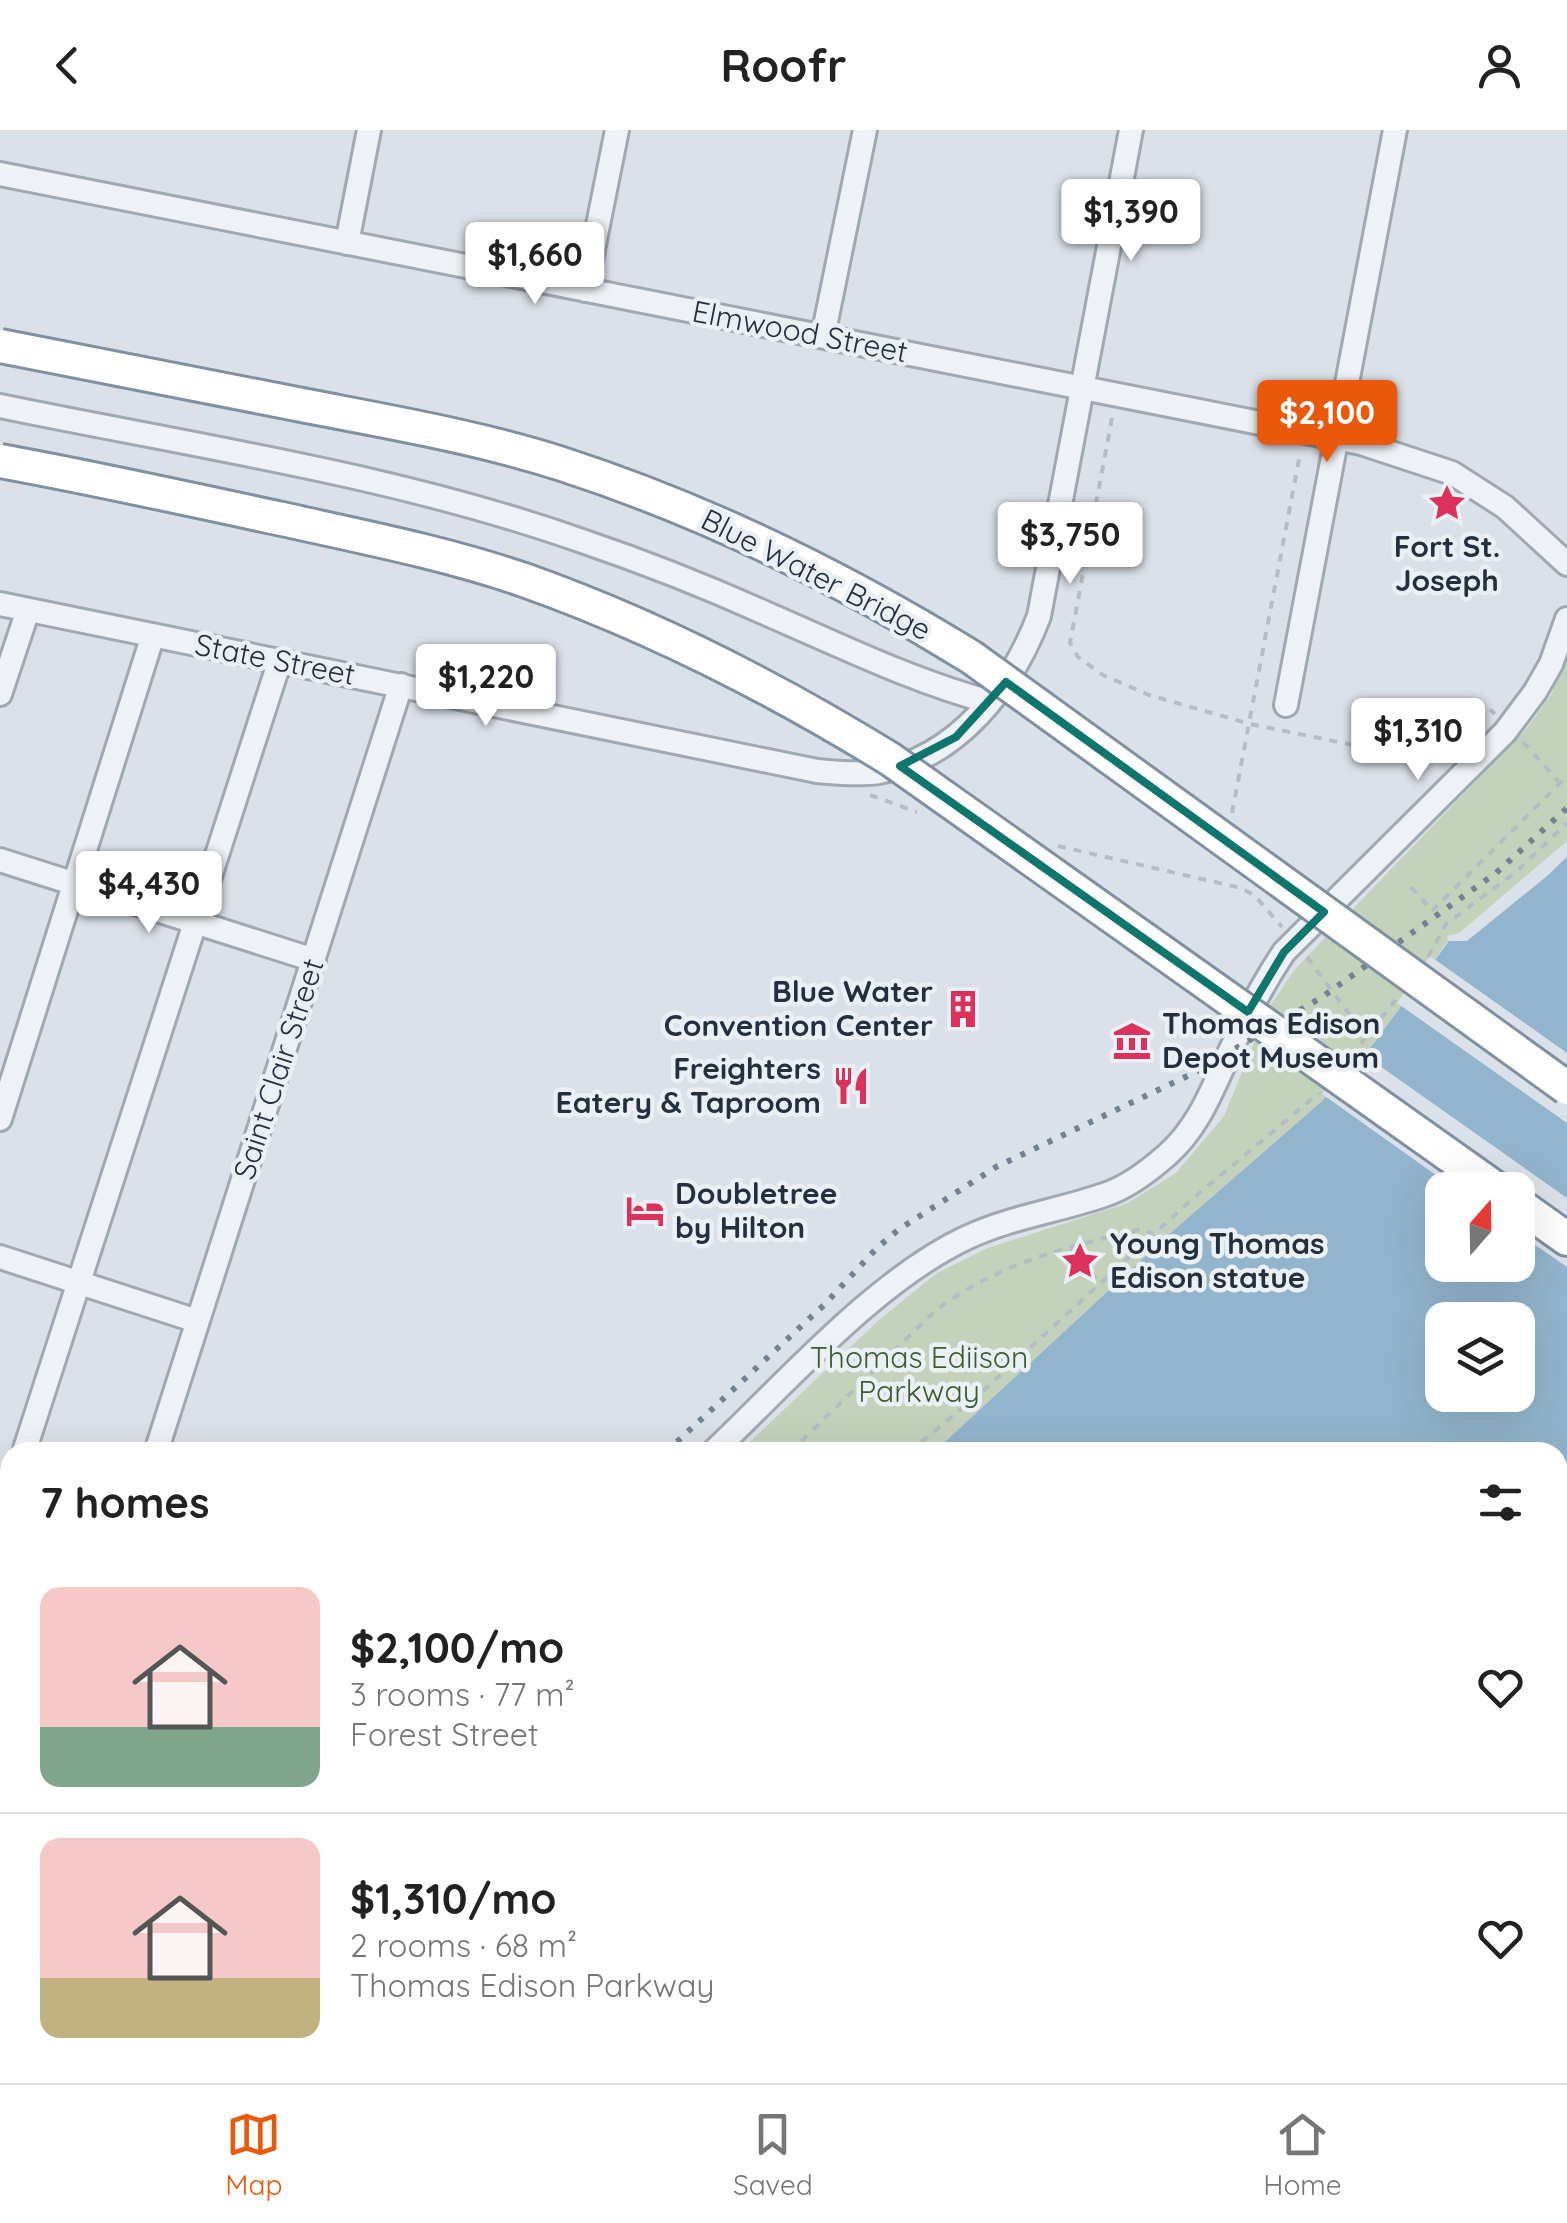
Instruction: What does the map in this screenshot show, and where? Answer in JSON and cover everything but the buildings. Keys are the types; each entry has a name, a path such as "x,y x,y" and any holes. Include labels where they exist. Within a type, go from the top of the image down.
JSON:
{"highway":[{"name":"Blue Water Bridge","path":"0,346 385,421 516,451 664,500 788,554 876,600 971,657 1567,1088"},
{"path":"0,460 344,533 470,564 590,605 736,670 802,705 890,760 1473,1172"},
{"path":"1535,1216 1567,1239"}],"street":[{"path":"347,243 369,130"},
{"path":"584,290 618,130"},
{"path":"823,336 865,130"},
{"name":"State Street","path":"0,604 817,772 877,772 907,764 956,737 990,702 1015,671 1038,616 1131,130"},
{"path":"1286,704 1395,130"},
{"name":"Elmwood Street","path":"0,174 1361,443 1452,473 1505,506 1567,564"},
{"path":"0,406 336,474 505,515 657,568 915,678 990,702"},
{"path":"0,694 28,610"},
{"path":"723,1442 870,1302 926,1260 968,1237 1003,1224 1106,1194 1171,1152 1210,1100 1258,993 1294,940 1371,868 1509,727 1551,664 1567,619"},
{"path":"0,1118 153,636"},
{"path":"27,1442 280,660"},
{"name":"Saint Clair Street","path":"159,1442 401,686"},
{"path":"0,860 314,960"},
{"path":"0,1257 198,1321"}],"path":[{"path":"1112,418 1070,642 1078,658 1103,675 1149,694 1249,724 1368,748 1408,751 1436,742 1486,706 1560,783"},
{"path":"1230,829 1301,446"},
{"path":"1411,887 1432,911 1567,776"},
{"path":"861,792 932,818"},
{"path":"1427,958 1446,924 1516,872 1567,824"},
{"path":"1047,843 1241,888 1255,896 1294,940 1355,1022 1372,1032"},
{"path":"1347,1061 1405,988"},
{"path":"921,1442 984,1390 1153,1234 1310,1104 1322,1089"},
{"path":"800,1442 935,1310 956,1295 1006,1268 1142,1229 1153,1234"},
{"path":"1071,1248 1100,1283"}],"highlighted area":[{"path":"1006,682 1324,912 1284,952 1248,1012 900,766 956,737"}],"green space":[{"name":"Thomas Ediison Parkway","path":"1567,654 1567,846 1461,937 1448,941 1374,1043 1321,1102 1174,1230 945,1442 750,1442 880,1319 937,1273 988,1248 1128,1203 1176,1173 1224,1116 1268,1009 1295,969 1527,728 1551,695"}],"water":[{"path":"1567,846 1567,1442 945,1442 1174,1230 1321,1102 1374,1043 1449,941 1461,937"}],"pier":[{"path":"1567,841 1567,857 1547,876 1467,941 1449,941 1447,936 1459,933"},
{"path":"1430,956 1567,1053 1567,1123 1397,1003"},
{"path":"1360,1052 1530,1172 1432,1172 1322,1094"},
{"path":"1535,1175 1567,1198 1567,1267 1535,1245"}],"railway":[{"path":"677,1442 898,1230 996,1167 1198,1071 1322,997 1496,873 1567,808"}],"place":[{"name":"Fort St. Joseph","path":"1447,503"},
{"name":"Blue Water Convention Center","path":"963,1009"},
{"name":"Thomas Edison Depot Museum","path":"1132,1041"},
{"name":"Freighters Eatery & Taproom","path":"851,1086"},
{"name":"Doubletree by Hilton","path":"645,1211"},
{"name":"Young Thomas Edison statue","path":"1080,1261"}]}
